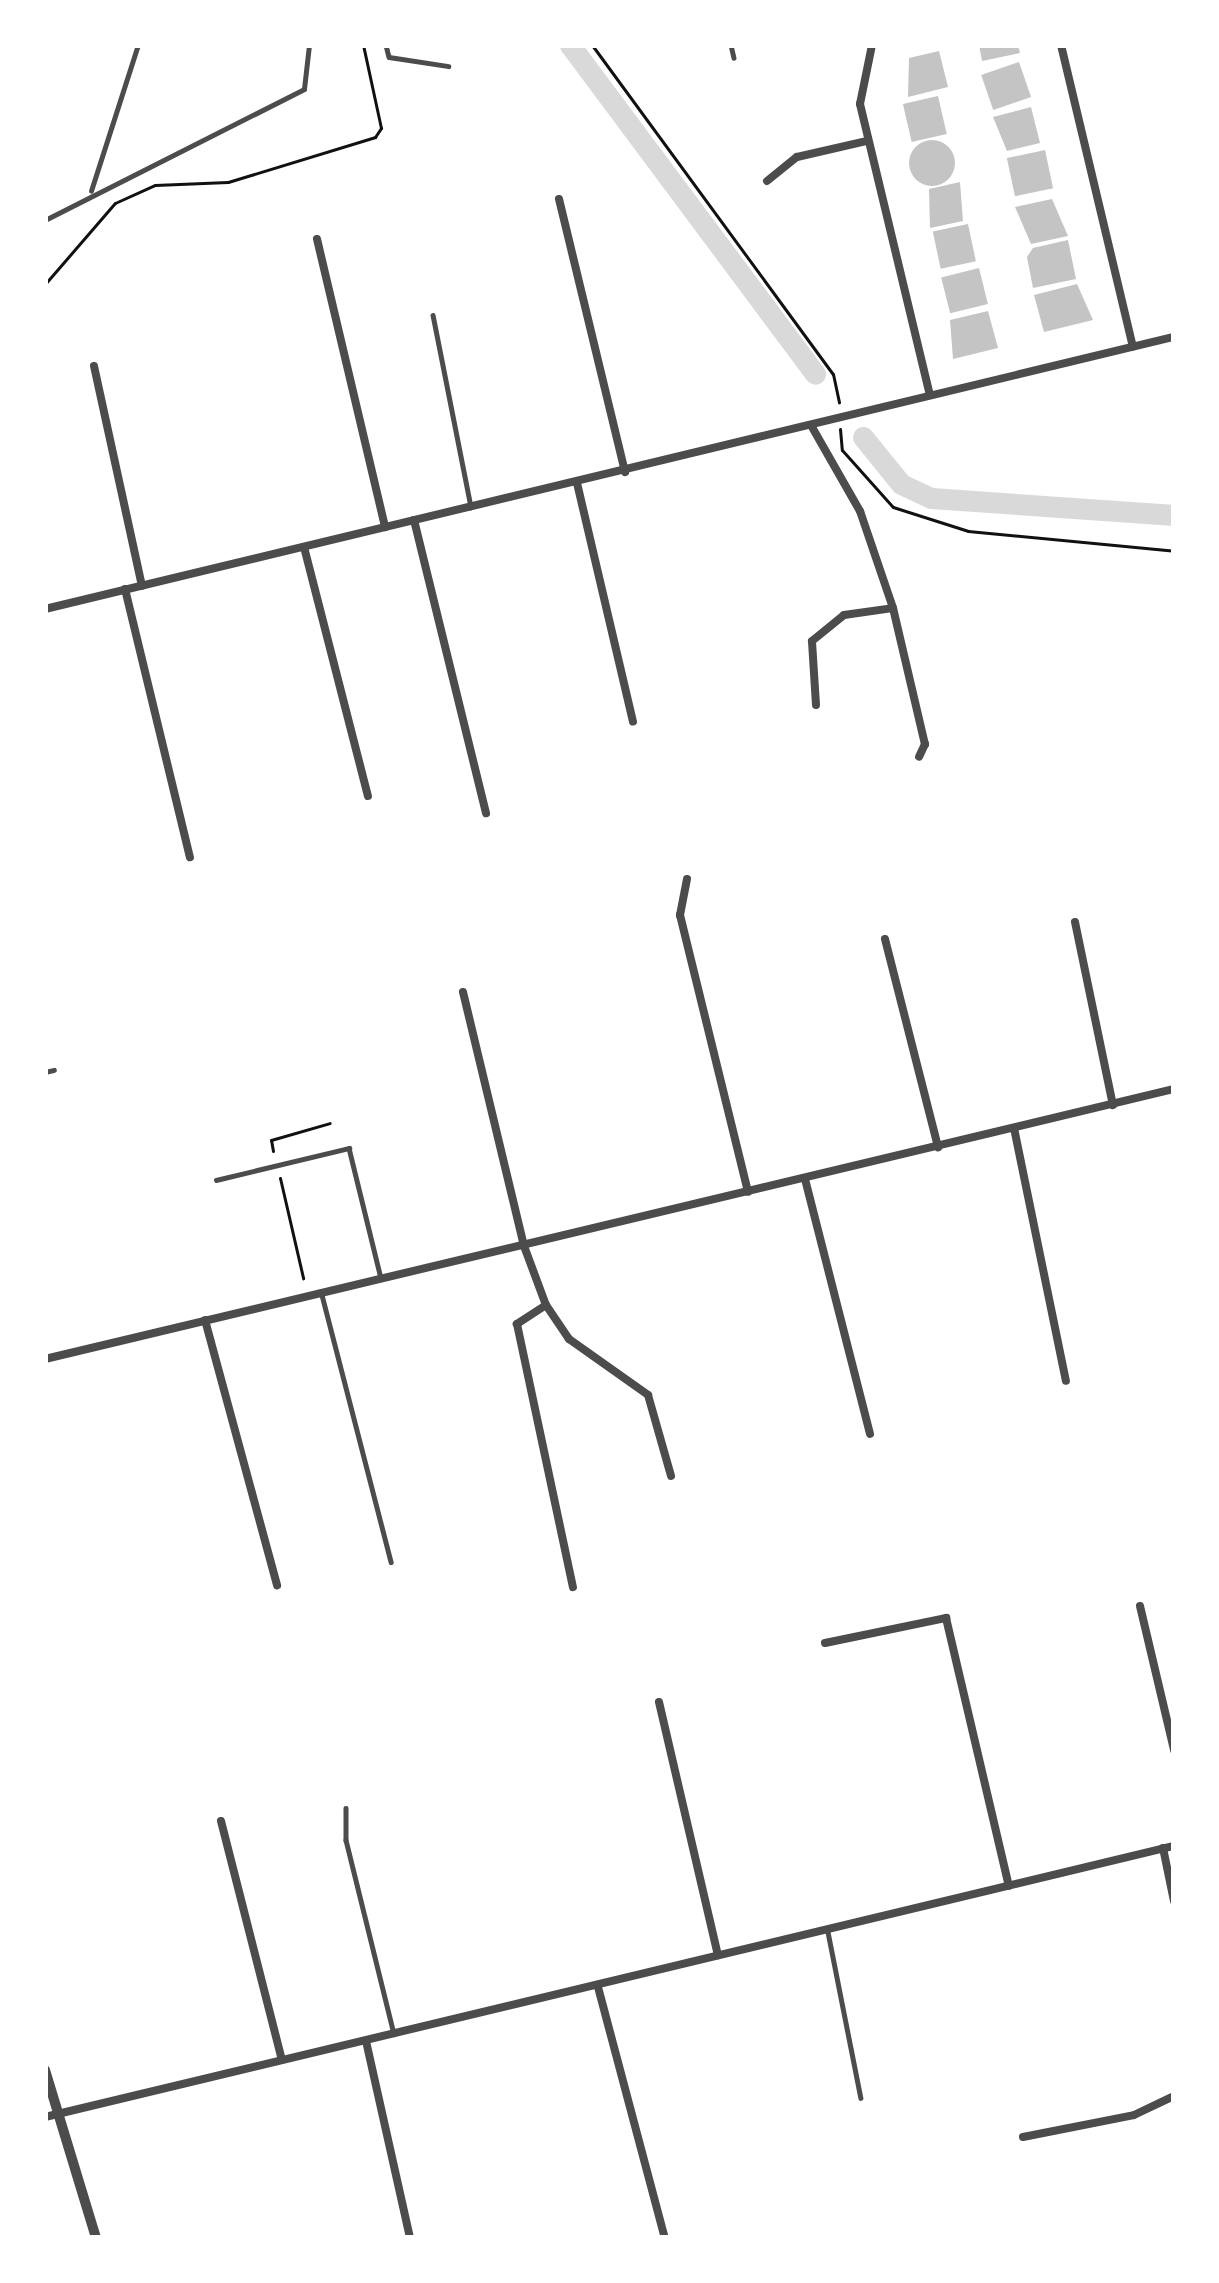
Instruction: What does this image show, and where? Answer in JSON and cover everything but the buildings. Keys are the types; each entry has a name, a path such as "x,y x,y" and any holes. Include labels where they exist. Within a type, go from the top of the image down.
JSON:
{"street":[{"path":"872,45 861,76 867,141 930,395"},
{"path":"1061,45 1133,347"},
{"path":"767,182 797,157 867,141"},
{"path":"559,199 625,472"},
{"path":"317,239 385,527"},
{"path":"45,609 1174,337"},
{"path":"94,367 142,586"},
{"path":"812,427 860,512 893,608 925,744 919,757"},
{"path":"577,483 633,722"},
{"path":"414,520 486,813"},
{"path":"304,547 368,796"},
{"path":"125,590 190,857"},
{"path":"816,705 812,641 844,615 893,608"},
{"path":"687,879 680,914 748,1192"},
{"path":"1076,922 1113,1105"},
{"path":"885,939 938,1147"},
{"path":"463,992 524,1246 546,1305 569,1339 648,1395 671,1476"},
{"path":"45,1359 1174,1090"},
{"path":"1015,1128 1066,1381"},
{"path":"805,1178 870,1434"},
{"path":"546,1305 517,1324 573,1587"},
{"path":"205,1321 277,1585"},
{"path":"1140,1606 1174,1750"},
{"path":"825,1643 946,1618 1009,1886"},
{"path":"659,1702 718,1955"},
{"path":"220,1821 281,2057"},
{"path":"45,2117 281,2057 598,1988 1174,1846"},
{"path":"1163,1848 1174,1901"},
{"path":"598,1988 665,2238"},
{"path":"366,2041 410,2238"},
{"path":"45,2070 96,2238"},
{"path":"1023,2137 1134,2115 1174,2096"}],"lane":[{"path":"92,191 138,45"},
{"path":"45,220 92,191 196,150 304,89 309,45"},
{"path":"386,45 389,57 448,66"},
{"path":"731,45 734,58"},
{"path":"433,316 471,507"},
{"path":"45,1072 54,1070"},
{"path":"216,1180 349,1148 381,1278"},
{"path":"321,1291 391,1562"},
{"path":"346,1808 346,1840 394,2034"},
{"path":"828,1932 861,2098"}],"path":[{"path":"45,284 115,203 155,185 228,182 375,137 381,128 363,45"},
{"path":"592,45 833,374 842,450 893,508 968,531 1174,551"},
{"path":"303,1278 271,1140 331,1123"}],"waterway":[{"path":"570,45 815,374"},
{"path":"863,437 901,484 931,498 1174,515"}]}
